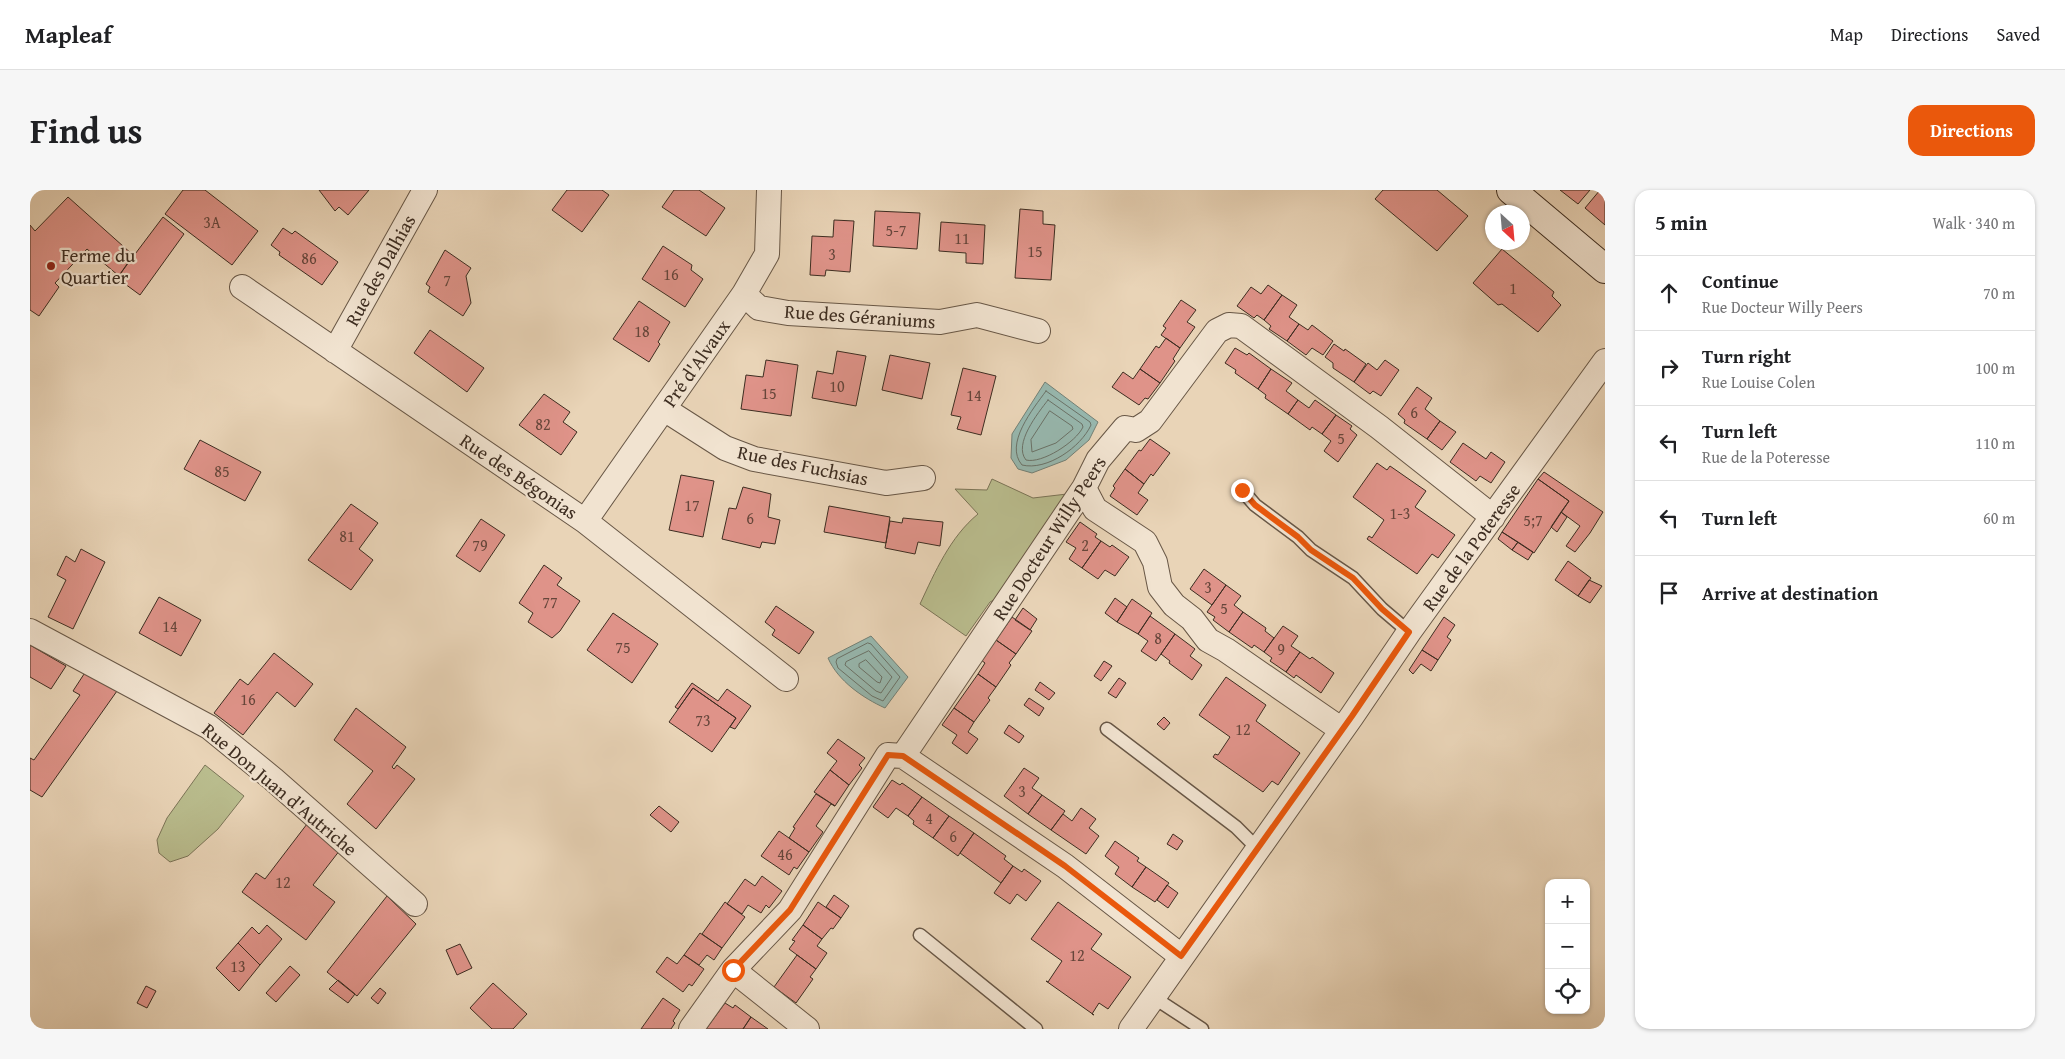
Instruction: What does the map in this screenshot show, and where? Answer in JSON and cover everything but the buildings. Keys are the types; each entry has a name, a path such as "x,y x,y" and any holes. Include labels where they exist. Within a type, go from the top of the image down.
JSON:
{"street":[{"name":"Rue des Dalhias","path":"335,351 425,190"},
{"name":"Pré d'Alvaux","path":"585,522 744,294 767,254 769,190"},
{"path":"1512,190 1605,269"},
{"name":"Rue des Bégonias","path":"242,287 585,522 786,679"},
{"name":"Rue des Géraniums","path":"744,294 759,308 788,313 940,322 977,315 1038,331"},
{"name":"Rue Docteur Willy Peers","path":"903,756 1084,488 1098,460 1125,428 1136,430 1150,421 1217,331 1229,325 1241,326 1379,426 1493,517"},
{"name":"Rue de la Poteresse","path":"1131,1029 1409,632 1605,362"},
{"name":"Rue des Fuchsias","path":"664,409 726,448 754,459 886,483 923,478"},
{"path":"1084,488 1095,509 1146,542 1155,562 1160,587 1174,605 1192,619 1208,640 1226,650 1342,730"},
{"name":"Rue Don Juan d'Autriche","path":"30,631 210,727 273,779 415,904"},
{"path":"692,1029 733,970 790,910 888,755 903,756 1065,866 1181,956"},
{"path":"733,970 807,1029"}],"lane":[{"path":"1242,490 1255,505 1298,537 1311,550 1353,578 1382,609 1409,632"},
{"path":"1107,729 1236,827 1258,849"},
{"path":"920,935 1036,1029"},
{"path":"1153,996 1202,1029"}],"green space":[{"path":"992,479 1033,498 1067,494 996,599 990,602 966,636 920,604 951,544 978,514 955,489 987,490"},
{"path":"205,765 244,796 218,829 188,856 170,862 159,853 157,840 167,818"}],"water":[{"path":"1045,382 1098,422 1089,440 1066,460 1032,473 1018,469 1011,458 1012,434"},
{"path":"871,636 908,677 885,708 852,688 838,674 828,658"}],"place":[{"name":"Ferme du Quartier","path":"51,266"}],"route":[{"path":"733,970 790,910 888,755 903,756 1065,866 1181,956 1352,716 1409,632 1382,609 1353,578 1311,550 1298,537 1255,505 1242,490"}]}
